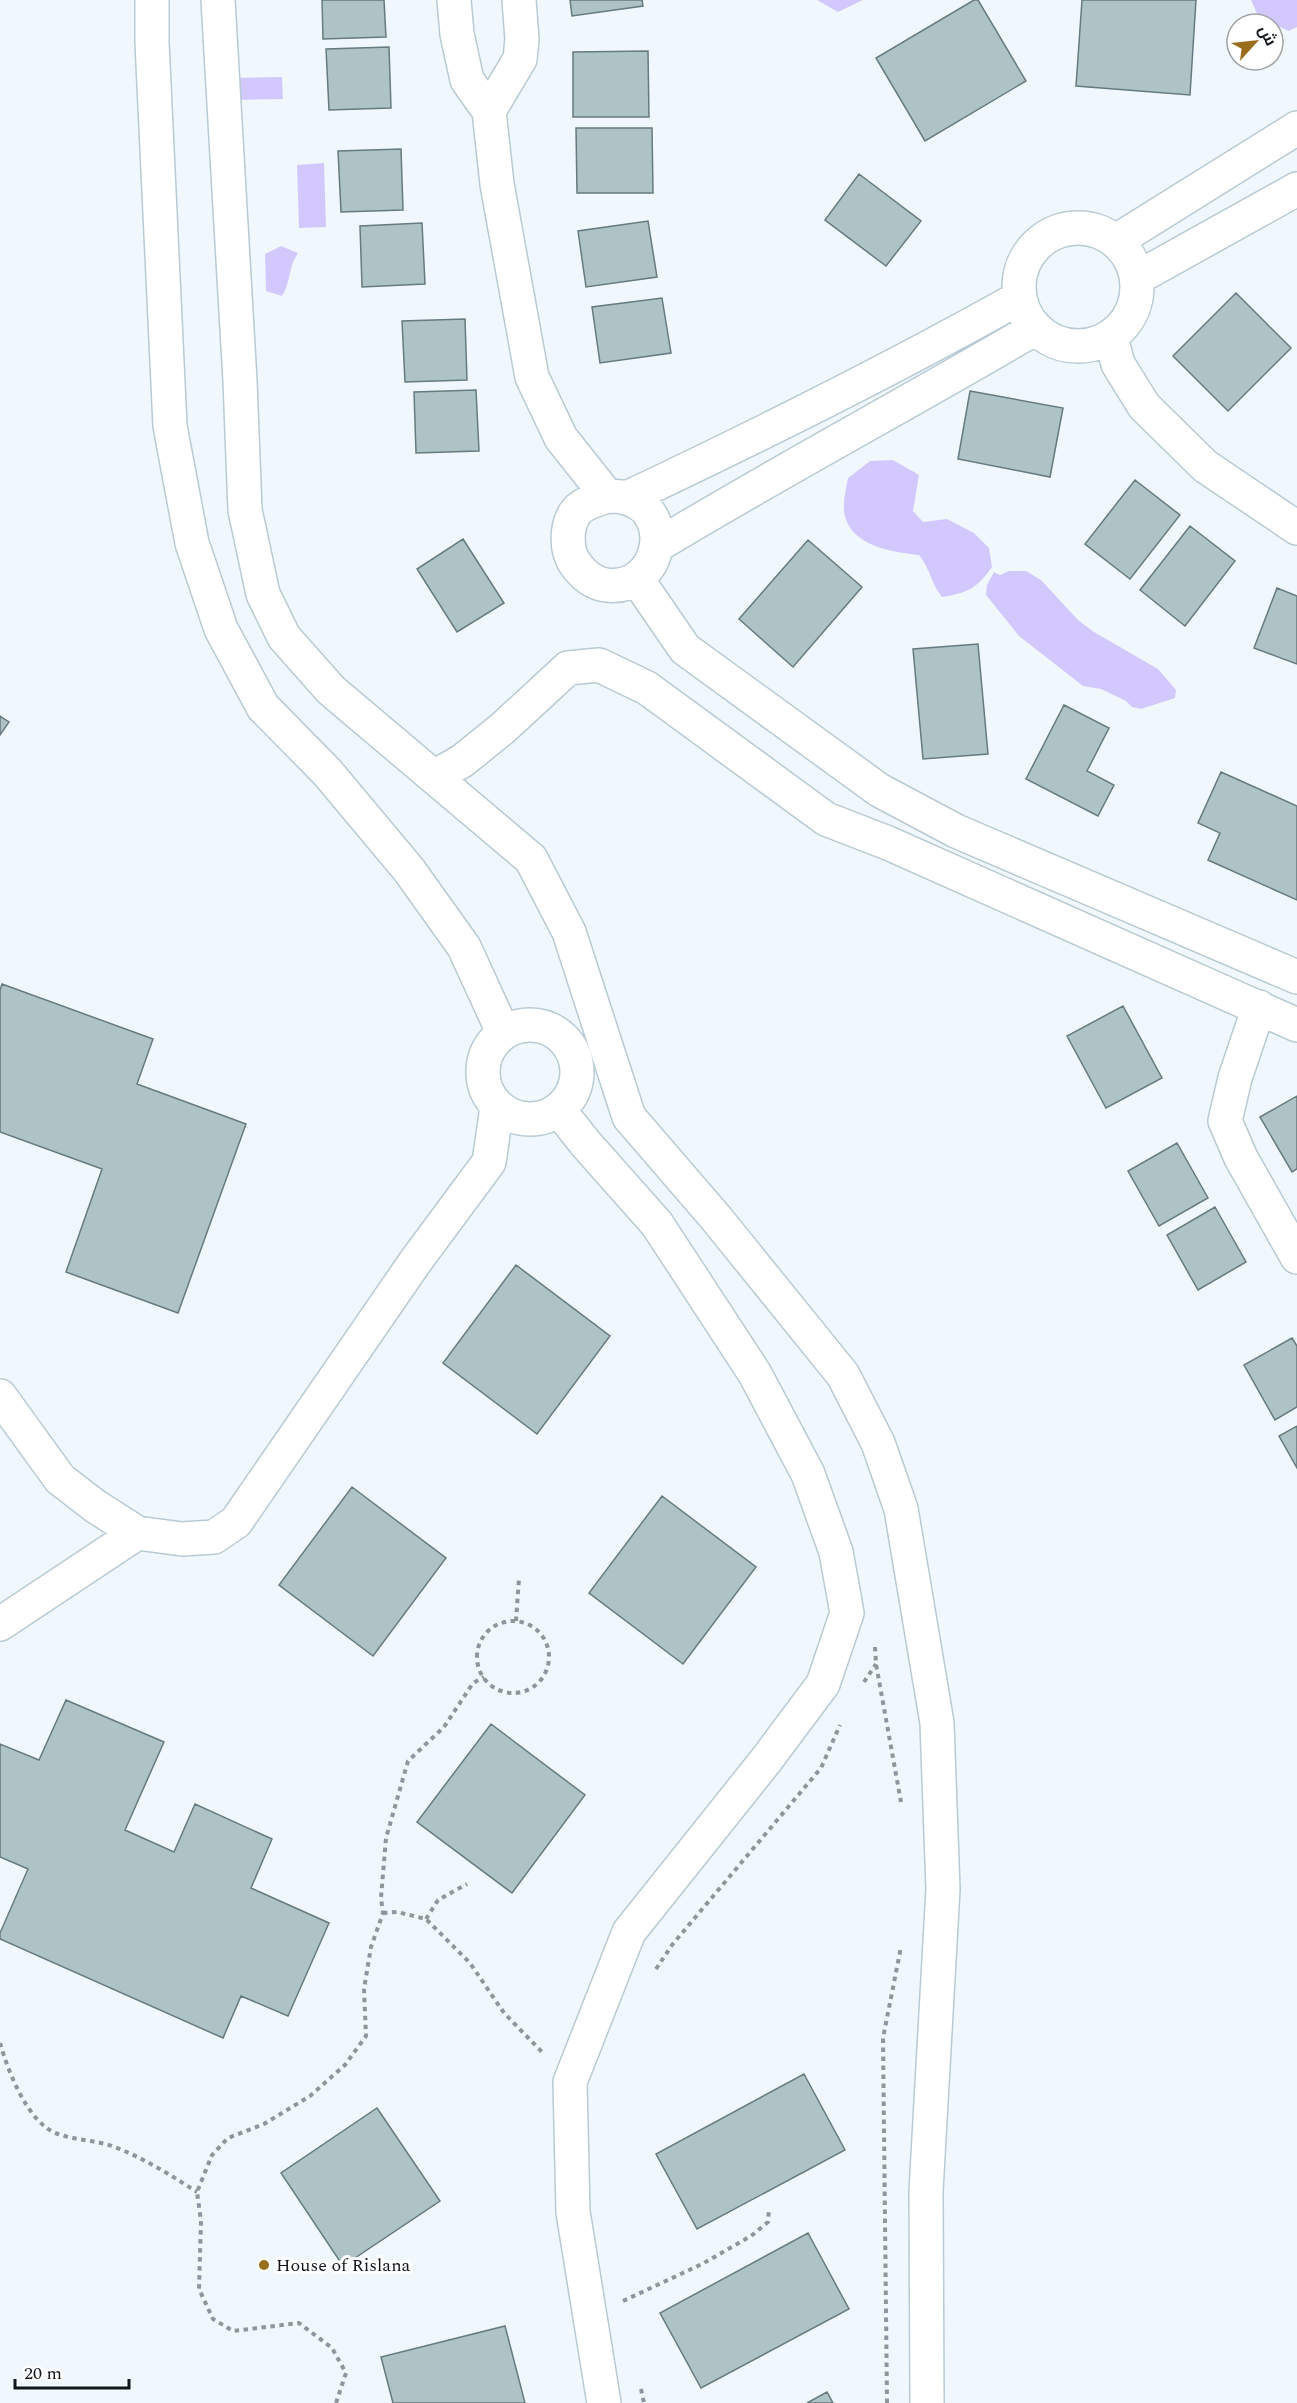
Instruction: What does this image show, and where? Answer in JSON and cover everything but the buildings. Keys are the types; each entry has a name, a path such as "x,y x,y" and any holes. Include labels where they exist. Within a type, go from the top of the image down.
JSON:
{"street":[{"path":"152,0 153,77 170,426 192,543 221,629 263,707 327,772 410,870 464,948 503,1032"},
{"path":"218,0 240,381 244,510 263,594 284,637 331,690 531,859 569,932 628,1117 716,1218 843,1375 878,1443 901,1509 937,1723 943,1889 926,2191 927,2403"},
{"path":"454,0 457,34 467,80 489,111 497,184 532,377 561,438 617,497 644,508 656,525 658,545 651,565 637,579 617,586 598,584 581,573 570,555 568,536 575,513 589,502 617,497 776,427 937,344 1019,298"},
{"path":"489,111 520,59 522,39 519,0"},
{"path":"1116,242 1297,128"},
{"path":"1137,278 1297,189"},
{"path":"1070,227 1095,230 1116,242 1130,258 1137,278 1136,301 1127,322 1111,338 1085,347 1058,344 1034,329 1024,315 1019,298 1019,274 1029,252 1047,236 1070,227"},
{"path":"658,545 755,486 927,392 1034,329"},
{"path":"1111,338 1118,364 1144,406 1205,466 1297,528"},
{"path":"637,579 685,649 879,790 956,831 1297,977"},
{"path":"434,777 462,761 503,728 568,668 599,664 647,688 826,819 888,843 1297,1025"},
{"path":"1259,1007 1235,1077 1225,1121 1241,1158 1297,1257"},
{"path":"535,1024 551,1029 564,1038 573,1052 577,1068 576,1085 559,1110 535,1120 522,1119 497,1107 488,1095 483,1082 482,1068 493,1041 503,1032 519,1025 535,1024"},
{"path":"0,1396 60,1479 95,1506 137,1533 182,1539 214,1537 236,1522 415,1262 489,1162 497,1107"},
{"path":"559,1110 657,1224 755,1374 808,1474 836,1552 847,1613 823,1684 767,1759 629,1932 570,2082 573,2212 604,2403"},
{"path":"0,1624 137,1533"}],"path":[{"path":"516,1621 519,1578"},
{"path":"516,1621 524,1622 536,1629 545,1640 550,1653 548,1667 541,1680 530,1689 517,1693 503,1692 490,1685 484,1677 477,1660 478,1646 485,1634 496,1624 516,1621"},
{"path":"875,1642 876,1664 902,1812"},
{"path":"859,1691 876,1664"},
{"path":"336,2403 346,2373 332,2348 298,2323 233,2331 213,2319 199,2289 201,2222 197,2192 212,2155 228,2138 264,2124 310,2096 345,2065 366,2036 364,1989 371,1947 383,1913 382,1872 386,1838 408,1761 444,1727 473,1683 484,1677"},
{"path":"653,1974 672,1945 821,1768 843,1719"},
{"path":"426,1919 438,1900 467,1884"},
{"path":"383,1913 397,1912 426,1919 470,1963 504,2013 540,2051 573,2073"},
{"path":"887,2403 883,2038 902,1945"},
{"path":"0,2043 16,2086 37,2120 55,2133 110,2145 155,2166 197,2192"},
{"path":"588,2307 624,2301 702,2264 751,2236 768,2222 769,2209"},
{"path":"622,2290 626,2312"},
{"path":"640,2380 644,2403"}],"shaded area":[{"path":"817,0 863,0 838,12"},
{"path":"1251,0 1297,0 1297,27 1289,31 1285,29 1285,12 1256,12"},
{"path":"282,77 283,99 236,100 235,78"},
{"path":"324,163 326,227 299,228 297,165"},
{"path":"281,246 298,253 282,296 266,291 265,254"},
{"path":"893,460 919,475 913,511 923,522 947,519 974,533 989,548 992,567 976,585 959,594 942,597 919,555 896,552 873,545 862,540 847,523 844,507 848,478 870,461"},
{"path":"1009,571 1026,571 1041,580 1078,620 1094,632 1158,669 1176,690 1175,698 1141,709 1132,707 1126,701 1101,689 1083,686 1019,636 986,595 987,585 994,572 1000,575"}],"place":[{"name":"House of Rislana","path":"264,2265"}]}
